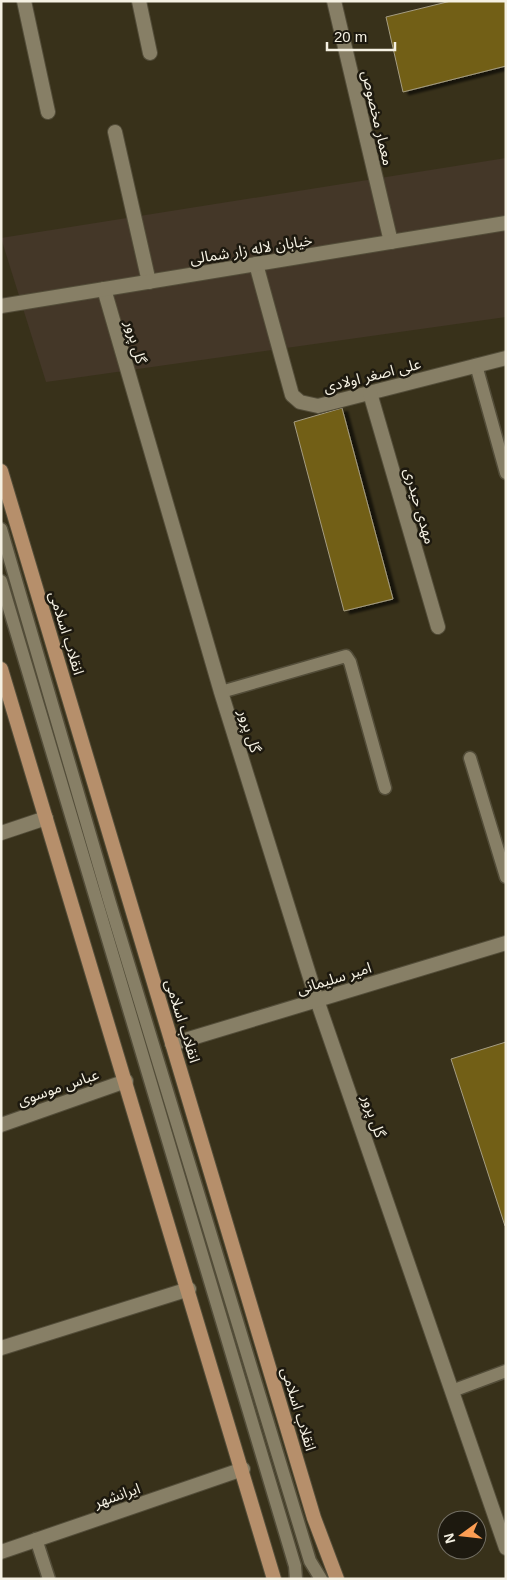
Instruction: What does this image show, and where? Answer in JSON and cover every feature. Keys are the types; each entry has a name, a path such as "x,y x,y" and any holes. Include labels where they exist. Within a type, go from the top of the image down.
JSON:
{"main road":[{"name":"انقلاب اسلامی","path":"1,471 314,1518 337,1579"},
{"path":"1,669 189,1289 274,1579"}],"street":[{"path":"24,1 48,112"},
{"path":"139,1 150,53"},
{"name":"معمار مخصوص","path":"334,1 391,242"},
{"path":"115,132 149,282"},
{"name":"خیابان لاله زار شمالی","path":"1,306 506,223"},
{"name":"علی اصغر اولادی","path":"256,264 292,395 300,402 318,406 506,358"},
{"name":"گل پرور","path":"104,289 221,692 317,1000 506,1548"},
{"name":"مهدی حیدری","path":"370,393 438,628"},
{"path":"1,833 46,818"},
{"name":"امیر سلیمانی","path":"172,1044 506,943"},
{"name":"عباس موسوی","path":"1,1125 126,1081"},
{"path":"1,1348 189,1289"},
{"name":"ایرانشهر","path":"1,1552 243,1469"}],"lane":[{"path":"476,365 506,473"},
{"path":"1,529 113,912 310,1561 321,1579"},
{"path":"1,581 295,1566 296,1579"},
{"path":"221,692 346,656 350,662 385,788"},
{"path":"470,758 506,877"},
{"path":"452,1391 506,1371"},
{"path":"36,1540 49,1579"}],"shaded area":[{"path":"506,158 506,317 46,382 1,238"}],"building":[{"path":"451,1 506,1 506,66 403,92 386,17"},
{"path":"342,408 393,599 344,611 294,422"},
{"path":"506,1042 506,1226 505,1226 451,1059"}]}
